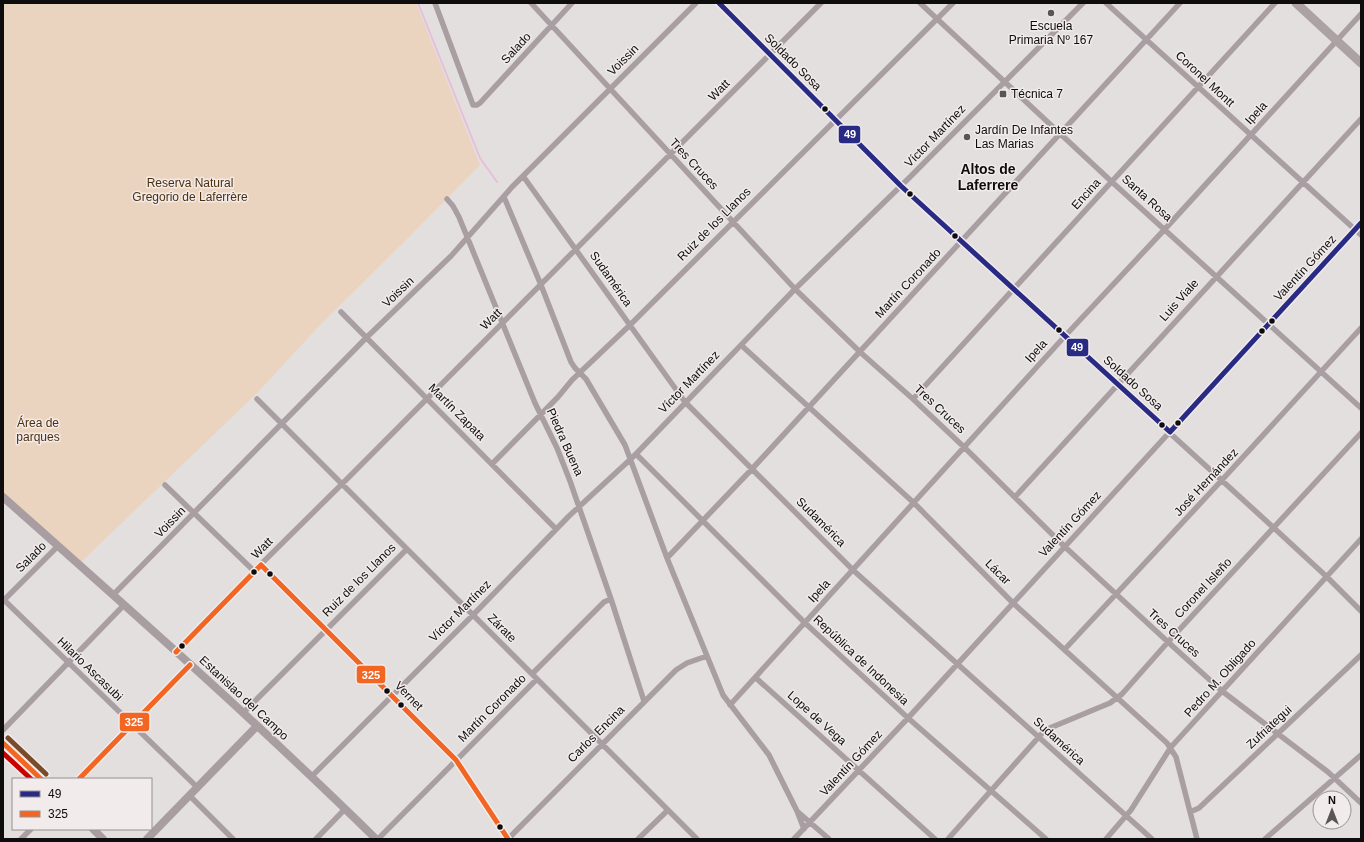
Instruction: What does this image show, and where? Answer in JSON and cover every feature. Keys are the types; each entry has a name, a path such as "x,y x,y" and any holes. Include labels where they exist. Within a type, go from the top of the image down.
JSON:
{"main road":[{"path":"1296,3 1361,63"}],"street":[{"name":"Salado","path":"435,3 473,105 480,103 572,3"},
{"name":"Tres Cruces","path":"531,3 795,290 964,447 1116,595 1222,691 1335,778 1361,803"},
{"name":"Voissin","path":"113,595 366,338 451,256 523,176 696,3"},
{"name":"Soldado Sosa","path":"719,3 901,186 1327,576 1361,611"},
{"name":"Watt","path":"176,652 254,571 821,3"},
{"name":"Santa Rosa","path":"920,3 1112,182 1361,408"},
{"name":"Ruiz de los Llanos","path":"492,464 541,415 580,372 630,325 953,3"},
{"name":"Víctor Martínez","path":"311,777 473,615 556,529 636,454 795,290 1083,3"},
{"name":"Coronel Montt","path":"1106,3 1302,183 1361,235"},
{"name":"Martín Coronado","path":"666,558 809,408 1180,3"},
{"name":"Encina","path":"913,399 1275,3"},
{"name":"Ipela","path":"730,705 1065,336 1165,229 1361,14"},
{"name":"Luis Viale","path":"1015,497 1361,118"},
{"name":"Sudamérica","path":"523,176 577,249 685,402 853,570 1152,839"},
{"path":"504,197 571,362 589,383 625,445 666,558 723,695 769,755 797,811 804,829"},
{"name":"Piedra Buena","path":"447,199 456,210 535,403 560,455 580,506 644,701"},
{"name":"Valentín Gómez","path":"796,838 908,718 1361,223"},
{"name":"Martín Zapata","path":"341,312 556,529"},
{"name":"José Hernández","path":"1065,649 1361,328"},
{"name":"Lácar","path":"741,345 914,503 1013,603 1171,747 1176,757 1197,839"},
{"name":"Zárate","path":"257,399 697,839"},
{"name":"Coronel Isleño","path":"948,839 1045,730 1110,703 1118,698 1361,433"},
{"name":"República de Indonesia","path":"636,454 805,623 908,718 1046,839"},
{"path":"165,486 254,571"},
{"name":"Estanislao del Campo","path":"3,497 243,713 377,839"},
{"name":"Pedro M. Obligado","path":"1106,839 1126,816 1171,747 1361,539"},
{"name":"Salado","path":"3,600 58,546"},
{"name":"Ruiz de los Llanos","path":"243,713 328,630 407,549"},
{"name":"Vernet","path":"261,564 456,760 508,839"},
{"name":"Martín Coronado","path":"532,674 604,602 611,599"},
{"name":"Hilario Ascasubi","path":"3,600 197,788"},
{"path":"3,730 124,605"},
{"name":"Zufriategui","path":"1190,812 1199,808 1361,655"},
{"name":"Carlos Encina","path":"508,839 676,670 687,663 707,656"},
{"path":"80,778 190,665"},
{"name":"Lope de Vega","path":"756,678 935,839"},
{"name":"Martín Coronado","path":"377,839 537,679"},
{"path":"147,839 257,726"},
{"path":"3,743 40,778"},
{"path":"1265,839 1361,755"},
{"path":"189,795 234,839"},
{"path":"316,839 345,809"},
{"path":"638,839 668,810"},
{"path":"797,811 829,839"},
{"path":"21,839 30,830"},
{"path":"94,830 103,839"}],"green space":[{"name":"Reserva Natural Gregorio de Laferrère","path":"3,3 416,3 480,165 321,324 257,393 79,564 3,497"}],"waterway":[{"path":"418,3 480,158 497,182"}],"transit line":[{"name":"49","path":"719,3 901,186 1170,432"},
{"name":"49","path":"1170,432 1361,223"},
{"name":"325","path":"261,565 456,760 508,839"},
{"name":"325","path":"176,652 261,565"},
{"name":"325","path":"80,778 190,665"},
{"path":"8,738 46,774"},
{"name":"325","path":"3,743 40,778"},
{"path":"3,753 30,778"}],"place":[{"name":"Escuela Primaria Nº 167","path":"1051,13"},
{"name":"Técnica 7","path":"1003,94"},
{"name":"Jardín De Infantes Las Marias","path":"967,137"}],"district":[{"name":"Altos de Laferrere","path":"988,178"}],"park label":[{"name":"Área de parques","path":"38,430"}]}
